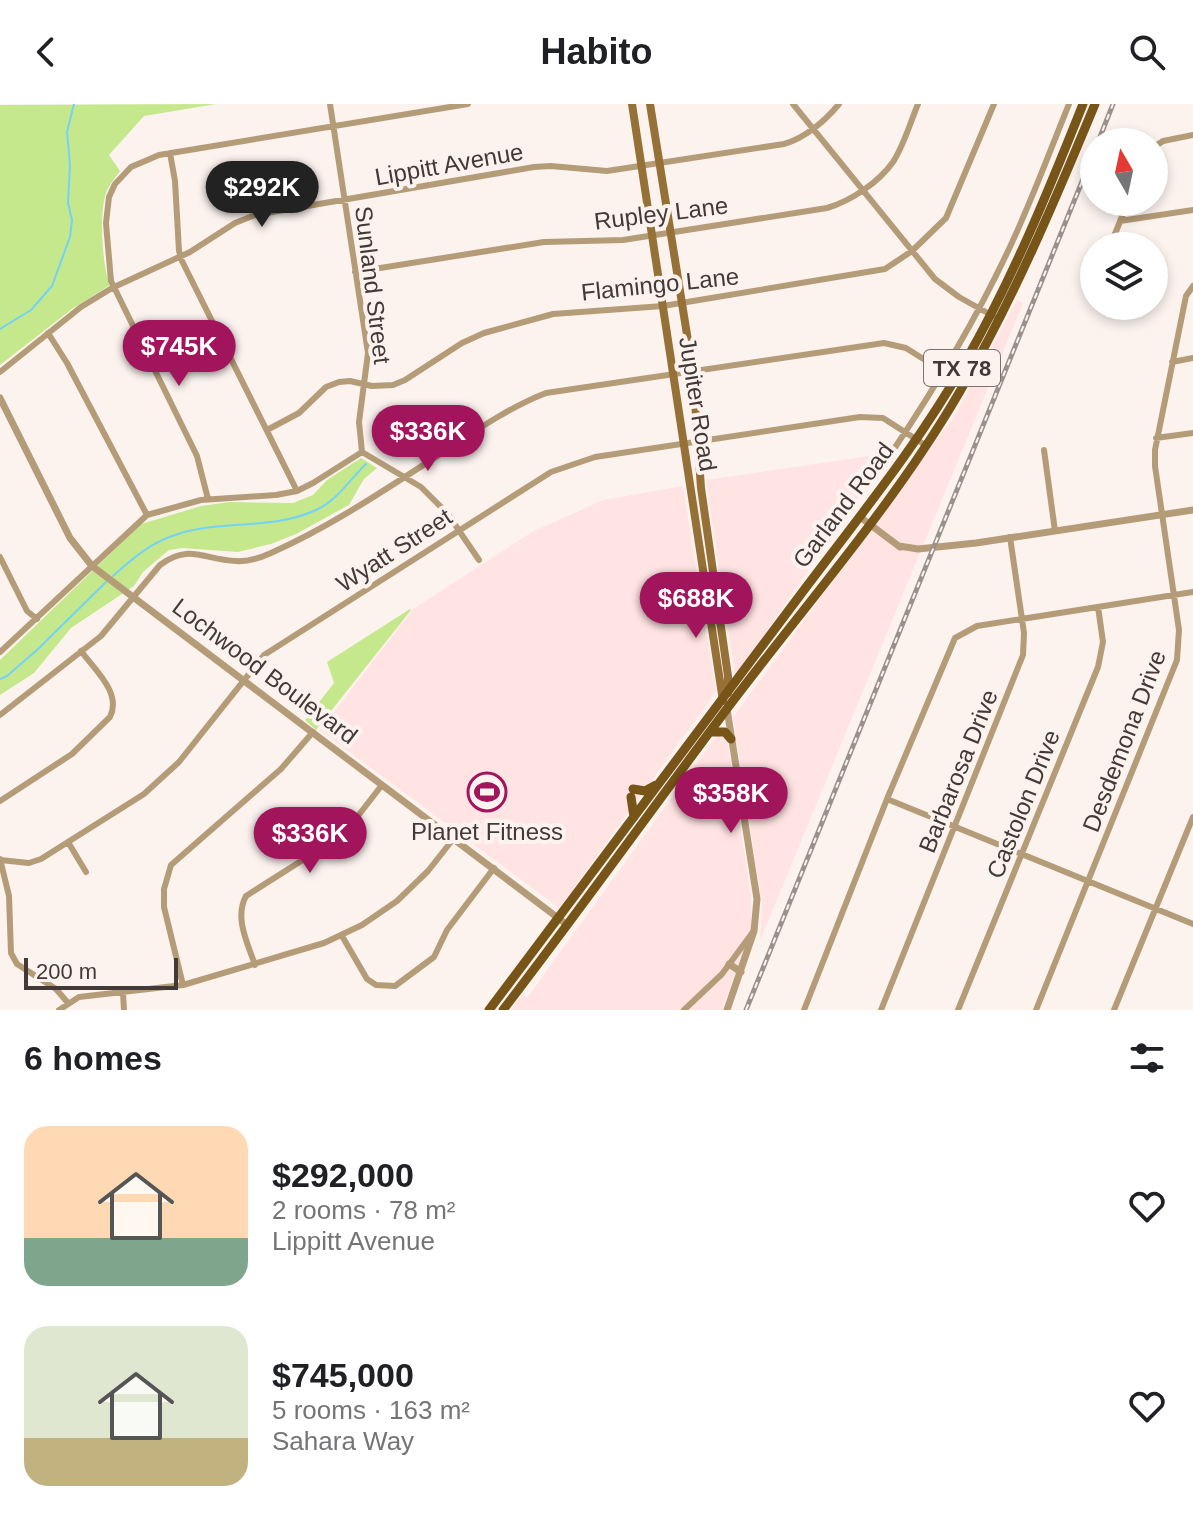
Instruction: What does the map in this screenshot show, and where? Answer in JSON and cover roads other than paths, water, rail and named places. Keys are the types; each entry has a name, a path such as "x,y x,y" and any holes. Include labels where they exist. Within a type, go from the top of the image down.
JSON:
{"main road":[{"path":"650,104 660,164"},
{"name":"Garland Road","path":"1049,201 1083,104"},
{"name":"Garland Road","path":"496,1008 710,732 728,691 832,572 869,524 995,317 1095,104"},
{"name":"Jupiter Road","path":"633,106 724,704"},
{"name":"Jupiter Road","path":"660,164 693,372 704,509 728,691"},
{"name":"Garland Road","path":"562,920 634,817 784,627 823,565 921,441"},
{"path":"693,513 704,509"},
{"path":"823,565 832,572"},
{"path":"708,612 717,605"},
{"path":"710,732 725,732 731,739"},
{"path":"634,817 632,793 645,791 662,780"}],"street":[{"name":"Sunland Street","path":"330,104 368,355 359,422 362,452"},
{"path":"208,499 197,456 112,288 106,223 109,197 115,184 131,167 170,153 468,104"},
{"path":"793,104 943,287 995,317"},
{"name":"Lippitt Avenue","path":"0,372 81,307 244,219 263,213 534,167 607,171 784,144 812,129 839,104"},
{"name":"Rupley Lane","path":"355,272 544,242 652,237 827,208 846,201 862,190 894,160 918,104"},
{"name":"Flamingo Lane","path":"267,430 299,413 326,387 339,382 393,385 473,338 553,314 663,306 870,274 885,269 912,251 946,218 994,104"},
{"path":"892,452 944,372 979,309 1009,250 1069,104"},
{"path":"1168,140 1193,135"},
{"path":"170,153 180,256 297,491"},
{"path":"1120,221 1193,210"},
{"path":"1116,232 1122,216"},
{"name":"Desdemona Drive","path":"1036,1010 1177,660 1180,640 1155,466 1156,438 1186,296 1192,286"},
{"path":"48,333 147,515"},
{"path":"0,715 101,636 160,565 179,553 235,561 253,560 332,520 509,410 546,393 884,343 906,348 944,372"},
{"path":"1172,362 1193,358"},
{"name":"Lochwood Boulevard","path":"0,398 70,538 92,566 562,920"},
{"name":"Wyatt Street","path":"0,859 29,863 41,859 144,794 179,762 254,665 279,644 535,480 595,457 860,417 883,418 921,441"},
{"path":"1156,438 1193,433"},
{"path":"1044,450 1055,531"},
{"path":"0,652 147,515 208,499 297,491 362,452 373,461 406,476 437,502 479,560"},
{"path":"860,517 906,551 924,553 1193,510"},
{"name":"Barbarosa Drive","path":"881,1010 1023,655 1022,618 1010,537"},
{"path":"0,557 27,611 37,619"},
{"path":"804,1010 887,799 955,638 965,630 1022,618 1193,592"},
{"name":"Castolon Drive","path":"958,1010 1098,667 1103,642 1098,607"},
{"path":"0,801 72,754 110,717 113,694 81,651"},
{"name":"Jupiter Road","path":"724,704 757,899 754,931 727,1010"},
{"path":"183,985 164,907 164,889 171,865 281,769 313,732"},
{"path":"255,965 241,920 246,896 331,842 354,821 382,785"},
{"path":"887,799 1193,924"},
{"path":"1114,1010 1193,817"},
{"path":"59,1010 88,995 183,985 342,936 397,901 428,871 454,838"},
{"path":"68,842 86,872"},
{"path":"0,859 9,896 6,938 11,953 17,964 56,989 68,1003"},
{"path":"342,936 367,979 376,985 395,986 434,957 447,930 494,868"},
{"path":"684,1010 713,984 754,931"},
{"path":"729,964 742,970"},
{"path":"123,993 124,1010"}],"waterway":[{"path":"0,329 31,310 52,286 70,237 72,220 68,203 70,165 67,132 74,104"},
{"path":"113,576 149,547 175,535 209,527 281,521 316,510 337,495 366,464"},
{"path":"0,679 38,649 106,582"}],"railway":[{"path":"1104,128 1113,104"},
{"path":"746,1010 1080,187"}],"place":[{"name":"Planet Fitness","path":"487,792"}]}
